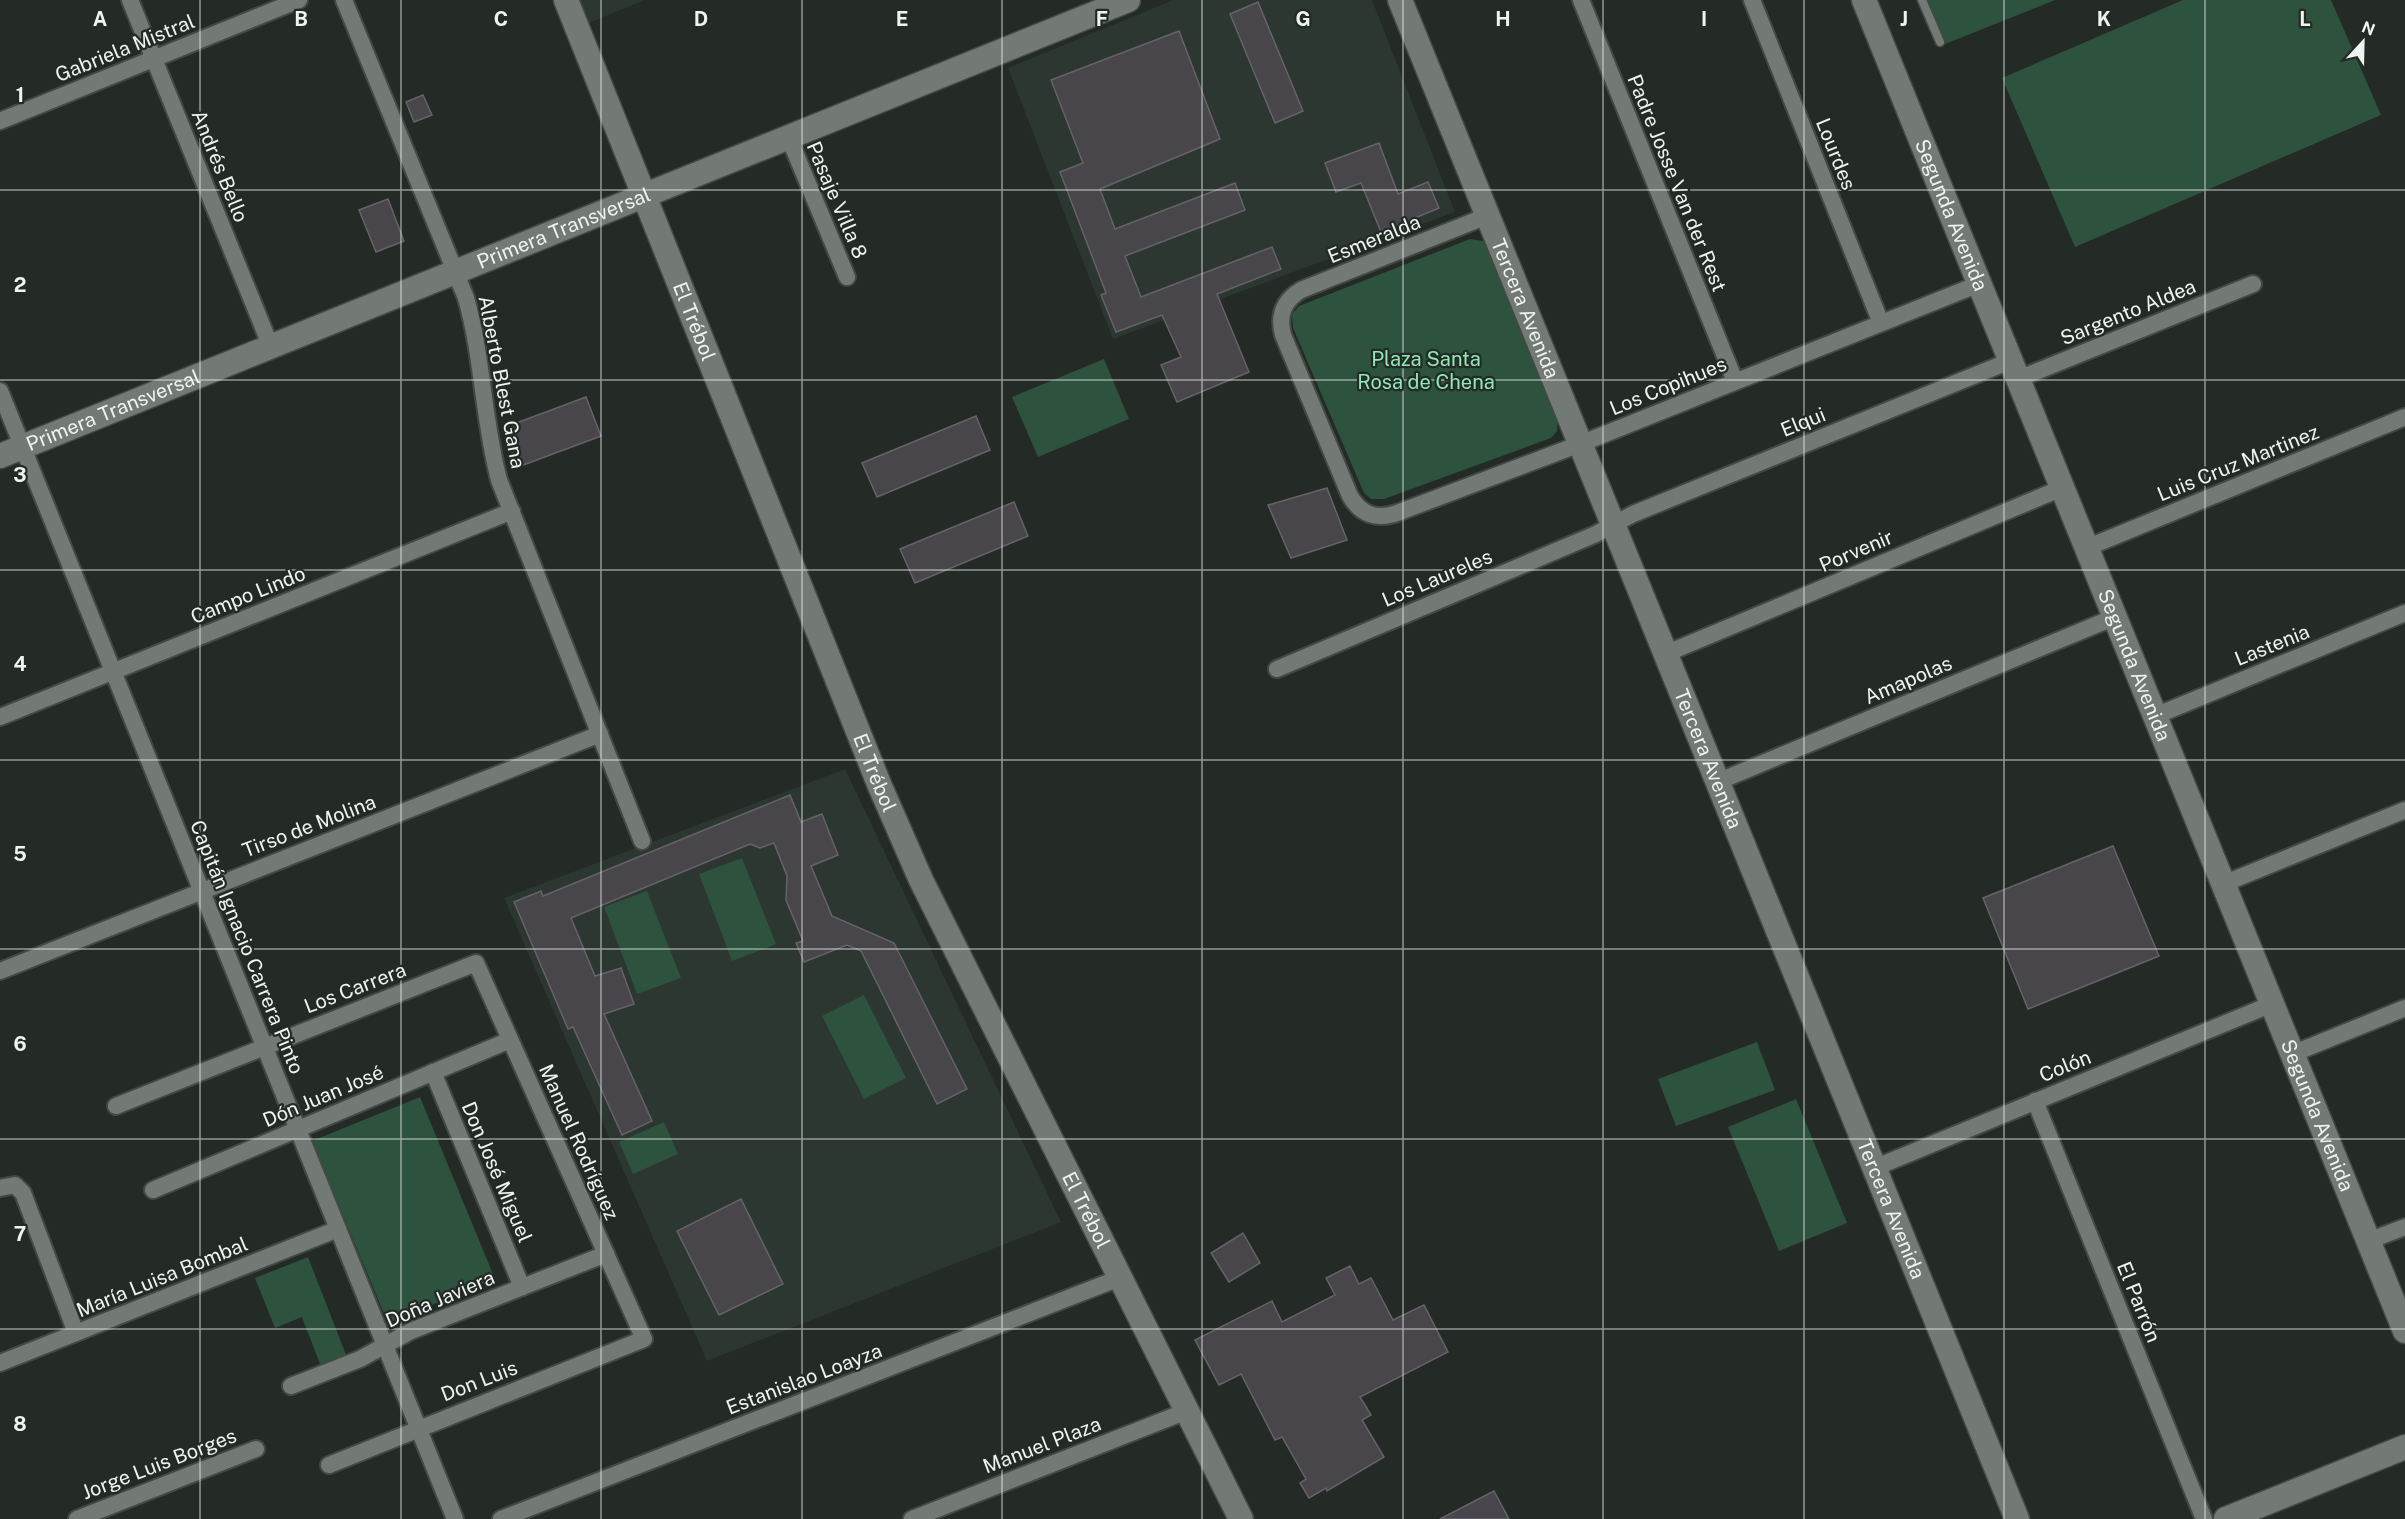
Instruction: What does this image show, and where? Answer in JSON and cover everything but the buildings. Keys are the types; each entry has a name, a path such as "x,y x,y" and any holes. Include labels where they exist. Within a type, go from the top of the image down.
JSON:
{"street":[{"name":"Andrés Bello","path":"130,0 271,347"},
{"name":"Gabriela Mistral","path":"0,121 299,0"},
{"name":"Alberto Blest Gana","path":"344,0 466,298 475,335 495,462 512,511 642,842"},
{"name":"El Trébol","path":"566,0 900,835 1241,1519"},
{"name":"Primera Transversal","path":"0,456 1128,0"},
{"name":"Tercera Avenida","path":"1400,0 2017,1519"},
{"name":"Padre Josse Van der Rest","path":"1581,0 1735,381"},
{"name":"Lourdes","path":"1752,0 1881,323"},
{"name":"Segunda Avenida","path":"1864,0 2405,1331"},
{"name":"Pasaje Villa 8","path":"789,138 847,277"},
{"name":"Esmeralda","path":"1369,515 1355,504 1350,496 1283,335 1280,318 1282,310 1287,302 1301,291 1487,216"},
{"name":"Los Copihues","path":"1369,515 1379,517 1397,513 1580,444 1979,284"},
{"name":"Sargento Aldea","path":"2014,370 2253,284"},
{"name":"Elqui","path":"1613,525 1633,514 2014,370"},
{"name":"Capitán Ignacio Carrera Pinto","path":"0,391 455,1519"},
{"name":"Luis Cruz Martinez","path":"2086,548 2405,417"},
{"name":"Porvenir","path":"1665,654 2062,488"},
{"name":"Campo Lindo","path":"0,717 512,511"},
{"name":"Los Laureles","path":"1277,669 1613,525"},
{"name":"Lastenia","path":"2155,716 2405,613"},
{"name":"Amapolas","path":"1717,782 2115,617"},
{"name":"Tirso de Molina","path":"0,970 600,734"},
{"path":"2223,884 2405,810"},
{"name":"Los Carrera","path":"116,1106 476,963"},
{"name":"Manuel Rodríguez","path":"476,963 644,1339"},
{"name":"Colón","path":"1874,1168 2272,1004"},
{"path":"2292,1054 2405,1008"},
{"name":"Dón Juan José","path":"153,1190 510,1040"},
{"name":"Don José Miguel","path":"433,1072 522,1287"},
{"name":"El Parrón","path":"2036,1101 2204,1519"},
{"path":"0,1188 15,1185 23,1193 76,1333"},
{"path":"2368,1241 2405,1227"},
{"name":"María Luisa Bombal","path":"0,1363 338,1229"},
{"name":"Doña Javiera","path":"291,1386 360,1359 411,1331 606,1254"},
{"name":"Estanislao Loayza","path":"501,1519 1122,1278"},
{"name":"Don Luis","path":"329,1465 418,1427 644,1339"},
{"name":"Manuel Plaza","path":"912,1519 1187,1411"},
{"path":"2226,1519 2405,1447"},
{"name":"Jorge Luis Borges","path":"77,1519 256,1449"}],"lane":[{"path":"1922,0 1940,42"}],"shaded area":[{"path":"579,0 645,0 589,23"},
{"path":"1173,0 1372,0 1455,212 1113,339 1008,68"},
{"path":"845,769 1061,1222 707,1361 504,898"}],"green space":[{"path":"1927,0 2055,0 1945,44"},
{"path":"2183,0 2331,0 2381,115 2075,247 2002,78"},
{"name":"Plaza Santa Rosa de Chena","path":"1470,239 1483,241 1490,247 1558,418 1557,431 1551,438 1384,499 1371,499 1364,493 1293,328 1292,314 1299,306"},
{"path":"1104,359 1129,419 1038,457 1012,397"},
{"path":"742,858 776,944 732,961 699,874"},
{"path":"647,891 681,978 637,994 604,907"},
{"path":"864,995 906,1078 864,1099 822,1016"},
{"path":"1757,1042 1775,1090 1676,1126 1658,1079"},
{"path":"420,1097 495,1279 388,1323 312,1141"},
{"path":"1796,1099 1847,1223 1779,1251 1728,1127"},
{"path":"664,1122 678,1154 633,1174 619,1142"},
{"path":"308,1257 346,1355 320,1364 302,1317 275,1328 255,1278"}]}
